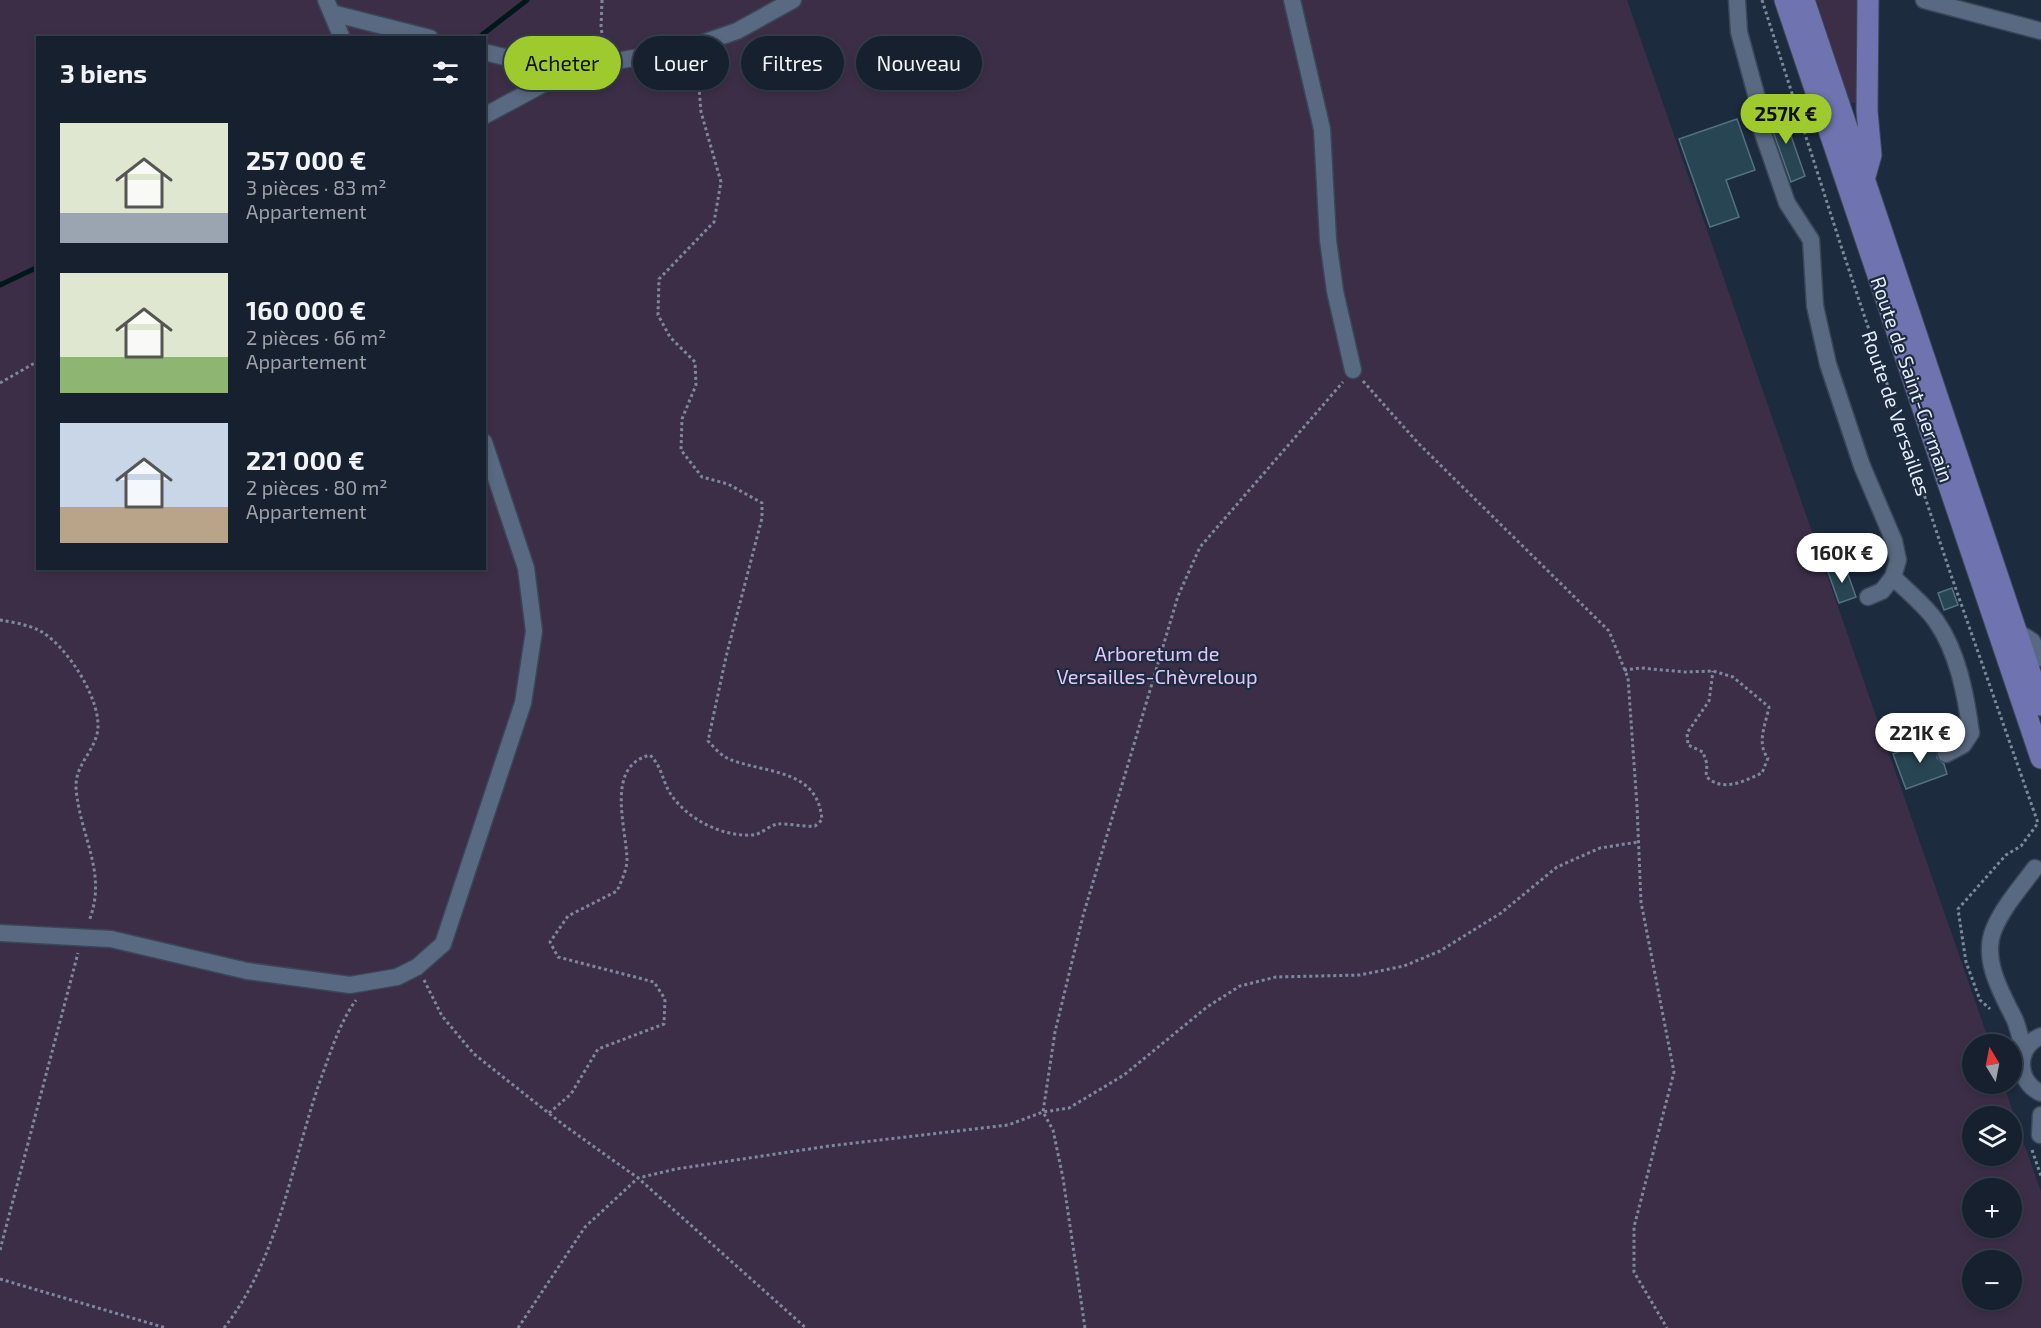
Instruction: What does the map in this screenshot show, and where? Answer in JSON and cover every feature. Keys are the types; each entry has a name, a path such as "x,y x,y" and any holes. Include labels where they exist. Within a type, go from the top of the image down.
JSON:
{"main road":[{"name":"Route de Saint-Germain","path":"1785,0 2041,758"},
{"path":"1804,0 1864,180"},
{"path":"1864,180 1871,155 1867,111 1868,0"},
{"name":"Route de Saint-Germain","path":"1864,180 2041,705"}],"street":[{"path":"722,36 737,31 793,0"},
{"path":"1292,0 1322,129 1328,240 1335,291 1353,370"},
{"path":"1737,0 1738,32 1757,98 1759,122 1787,203 1811,240 1815,306 1828,364 1862,466 1894,541 1898,560 1893,578 1882,591 1868,597"},
{"path":"1924,0 2041,31"},
{"path":"329,6 341,36"},
{"path":"329,6 424,36"},
{"path":"486,53 504,57"},
{"path":"486,115 533,90"},
{"path":"0,933 111,939 247,971 350,985 397,977 417,967 443,944 523,703 534,631 526,568 486,448"},
{"path":"1893,578 1936,621 1954,658 1971,733 1964,745 1946,754"},
{"path":"2016,631 2032,641 2041,658"},
{"path":"2024,1051 2015,1021 1991,962 1990,944 2003,913 2035,868"},
{"path":"2015,1021 2041,1034 2029,1043 2024,1051 2021,1068 2028,1084 2041,1093"},
{"path":"2040,1134 2041,1115"}],"path":[{"path":"602,0 602,36"},
{"name":"Route de Versailles","path":"1762,0 1834,225 1951,575 2038,823 2021,846 2006,855 1958,909 1966,962 1980,1000"},
{"path":"549,1113 571,1094 598,1049 664,1024 665,999 654,982 558,957 550,942 568,916 617,891 627,862 621,800 624,776 637,758 650,755 659,764 671,795 698,821 729,832 754,835 779,824 801,828 815,826 822,820 821,802 798,778 727,758 708,741 726,657 762,518 762,503 728,484 702,477 681,450 682,419 696,386 695,362 669,337 658,315 659,279 714,222 721,182 701,112 699,90"},
{"path":"0,383 36,363"},
{"path":"1084,1328 1064,1178 1053,1130 1043,1112 1055,1032 1083,916 1178,596 1200,547 1353,370 1418,443 1609,631 1628,678 1641,902 1674,1072 1634,1227 1634,1272 1667,1328"},
{"path":"0,620 36,629 54,640 80,675 92,696 98,716 97,734 79,767 76,787 85,837 97,874 96,903 82,938 0,1250"},
{"path":"1624,670 1641,668 1685,672 1713,671 1733,677 1769,707 1762,743 1764,753 1768,758 1762,773 1741,783 1720,785 1710,781 1706,776 1707,764 1703,752 1688,745 1687,733 1709,701 1713,671"},
{"path":"518,1328 585,1227 638,1178 676,1169 829,1146 1008,1125 1043,1112 1069,1108 1124,1075 1207,1007 1240,986 1276,977 1360,975 1404,966 1440,951 1501,913 1557,867 1600,848 1638,842"},
{"path":"417,967 442,1017 474,1053 549,1113 638,1178 806,1328"},
{"path":"224,1328 260,1271 293,1169 309,1109 344,1017 369,982"},
{"path":"0,1279 166,1328"}],"green space":[{"name":"Arboretum de Versailles-Chèvreloup","path":"0,0 1627,0 1987,1034 1962,1034 1962,1094 2007,1094 2011,1106 1962,1106 1962,1166 2022,1166 2022,1138 2041,1192 2041,1328 0,1328"},
{"path":"1814,0 1859,0 1860,102 1846,104"}],"building":[{"path":"1781,107 1805,176 1791,182 1769,120 1769,112"},
{"path":"1737,119 1755,170 1726,180 1739,217 1710,227 1679,139"},
{"path":"1845,566 1856,597 1839,603 1828,572"},
{"path":"1952,588 1958,605 1944,610 1938,593"},
{"path":"1935,739 1938,747 1937,758 1944,764 1947,774 1906,789 1893,754"}],"waterway":[{"path":"481,36 527,0"},
{"path":"0,285 36,268"}]}
